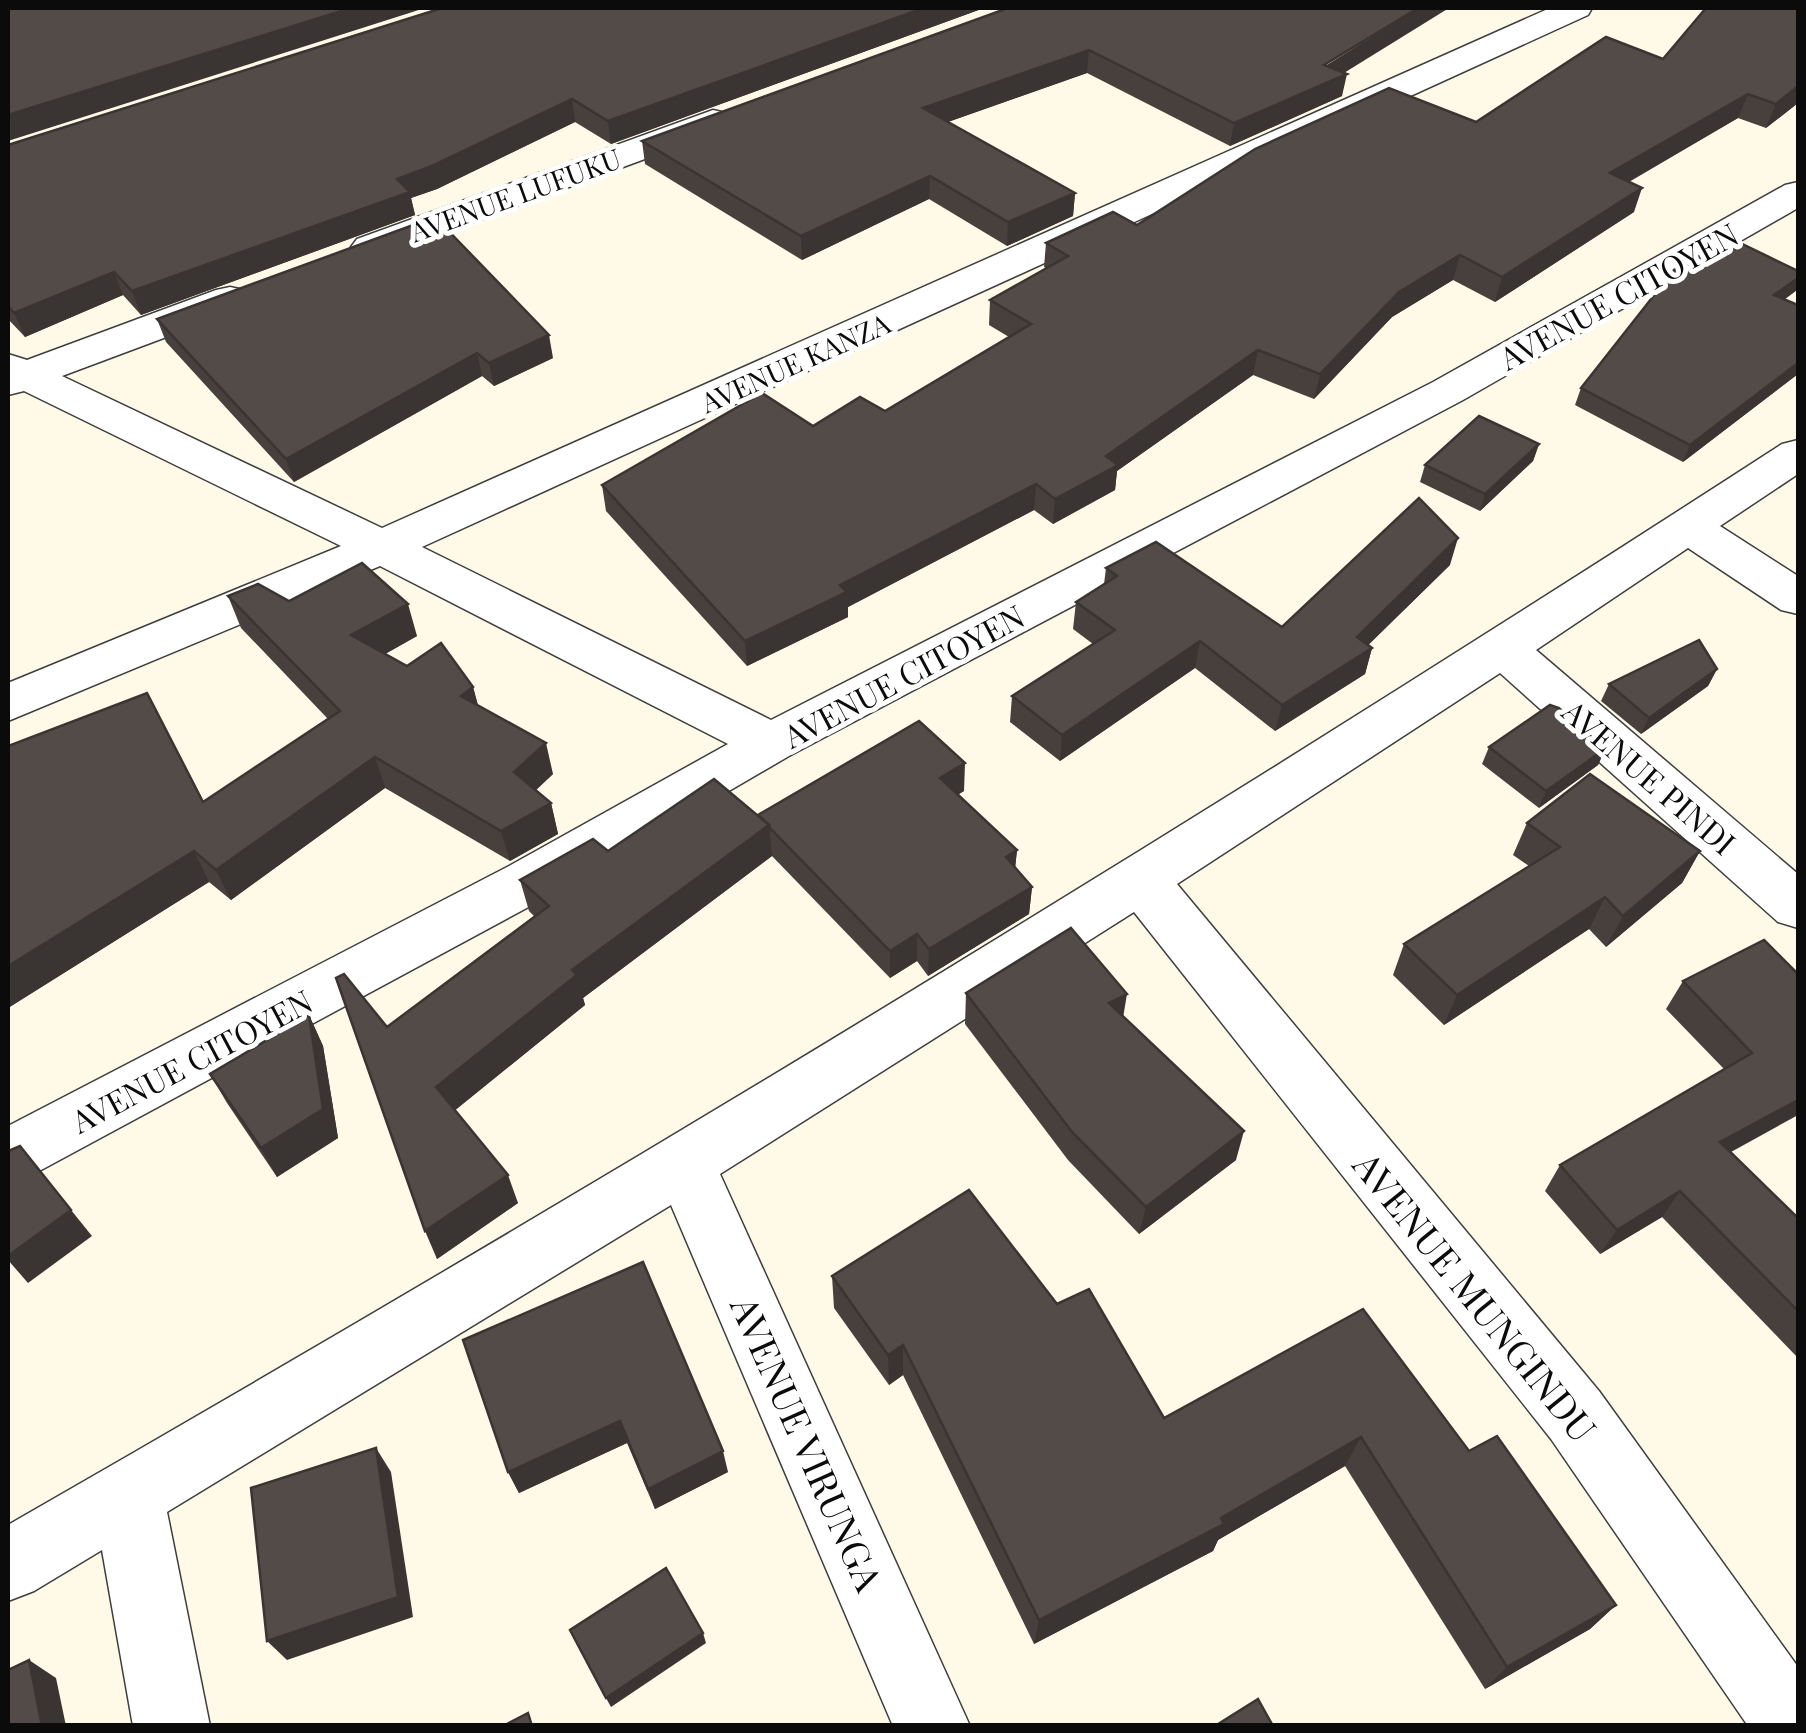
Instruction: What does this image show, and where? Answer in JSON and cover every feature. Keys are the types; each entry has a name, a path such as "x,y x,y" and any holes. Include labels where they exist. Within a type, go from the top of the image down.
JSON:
{"street":[{"name":"AVENUE KANZA","path":"8,703 382,547 1576,8"},
{"name":"AVENUE LUFUKU","path":"340,258 750,107"},
{"name":"AVENUE CITOYEN","path":"8,1157 529,882 771,744 1448,391 1798,193"},
{"path":"13,375 266,286"},
{"path":"13,375 382,547 771,744"},
{"path":"8,1565 683,1161 1140,879 1798,454"},
{"path":"1688,527 1798,598"},
{"name":"AVENUE PINDI","path":"1501,647 1798,906"},
{"name":"AVENUE MUNGINDU","path":"1140,879 1575,1415 1794,1726"},
{"name":"AVENUE VIRUNGA","path":"683,1161 932,1726"},
{"path":"128,1495 172,1726"}],"building":[{"path":"8,8 351,8 8,115"},
{"path":"442,8 924,8 608,121 572,99 397,179 410,192 132,291 114,272 14,313 8,306 8,145"},
{"path":"1008,8 1418,8 1324,65 1347,74 1234,123 1089,50 923,108 1075,193 1008,222 930,176 801,236 642,141"},
{"path":"1706,8 1798,8 1798,86 1776,104 1748,94 1610,173 1642,188 1502,277 1460,255 1399,292 1320,374 1258,350 1106,456 1118,465 1055,499 1036,484 840,585 847,592 745,641 602,485 762,393 813,426 860,397 885,411 1031,324 990,300 1068,256 1046,243 1113,212 1137,225 1255,149 1389,88 1476,122 1606,37 1663,59"},
{"path":"435,217 549,335 489,363 477,353 286,459 157,319"},
{"path":"1730,238 1798,271 1798,278 1774,295 1798,305 1798,363 1690,445 1581,388 1674,270"},
{"path":"1479,416 1539,444 1485,494 1425,465"},
{"path":"1419,498 1458,538 1357,637 1372,648 1282,705 1200,641 1062,735 1012,696 1115,630 1076,602 1117,576 1106,568 1156,542 1282,627"},
{"path":"362,563 408,604 351,635 407,666 441,643 473,687 461,696 546,743 514,772 551,803 501,831 375,757 216,870 194,851 8,966 8,746 147,693 203,802 340,711 228,596 258,584 289,601"},
{"path":"1699,640 1717,669 1649,718 1609,684"},
{"path":"1550,705 1559,708 1605,749 1546,791 1489,747"},
{"path":"919,721 965,763 940,778 1017,850 1006,857 1032,887 929,949 917,934 890,951 758,815"},
{"path":"1590,774 1700,851 1623,916 1605,897 1457,995 1404,944 1560,847 1527,823"},
{"path":"714,779 769,825 572,970 577,975 436,1087 508,1175 425,1231 336,978 344,974 387,1027 549,906 520,880 593,839 608,851"},
{"path":"1071,928 1127,994 1109,1003 1244,1131 1146,1207 1072,1132 966,993"},
{"path":"1764,940 1798,974 1798,1100 1720,1142 1798,1218 1798,1311 1680,1191 1617,1230 1560,1165 1752,1053 1683,981"},
{"path":"309,1015 323,1109 261,1148 210,1074"},
{"path":"20,1146 71,1210 8,1256 8,1151"},
{"path":"969,1190 1057,1304 1089,1289 1164,1418 1363,1309 1469,1451 1497,1436 1616,1605 1507,1667 1361,1437 1221,1518 1224,1524 1039,1620 903,1345 888,1355 832,1276"},
{"path":"643,1262 723,1451 648,1489 620,1421 508,1472 463,1340"},
{"path":"376,1448 398,1597 267,1641 251,1488"},
{"path":"666,1568 703,1633 606,1698 570,1630"},
{"path":"29,1660 42,1726 8,1726 8,1670"},
{"path":"1258,1699 1273,1726 1215,1726"},
{"path":"528,1713 532,1726 503,1726"}]}
